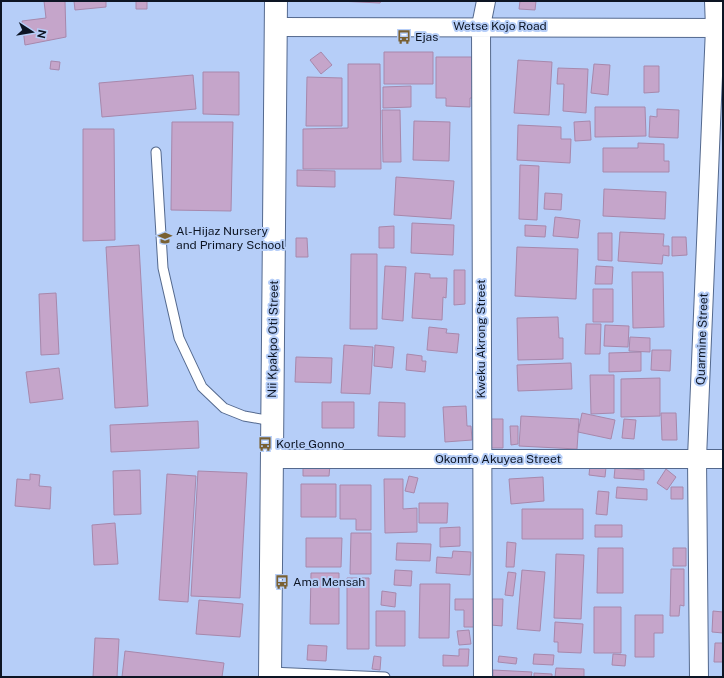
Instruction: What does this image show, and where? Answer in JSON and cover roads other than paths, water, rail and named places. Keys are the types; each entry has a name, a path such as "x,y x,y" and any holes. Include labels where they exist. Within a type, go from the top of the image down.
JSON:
{"main road":[{"name":"Nii Kpakpo Oti Street","path":"270,675 276,1"}],"street":[{"name":"Kweku Akrong Street","path":"483,677 481,26 486,1"},
{"name":"Quarmine Street","path":"699,677 697,458 719,28 714,1"},
{"name":"Wetse Kojo Road","path":"276,27 481,26 719,28"},
{"name":"Okomfo Akuyea Street","path":"272,459 723,459"}],"lane":[{"path":"156,152 163,268 179,338 202,387 224,408 244,416 272,421"},
{"path":"270,675 385,677"}],"place":[{"name":"Ejas","path":"404,37"},
{"name":"Al-Hijaz Nursery and Primary School","path":"165,238"},
{"name":"Korle Gonno","path":"265,444"},
{"name":"Ama Mensah","path":"282,582"}]}
